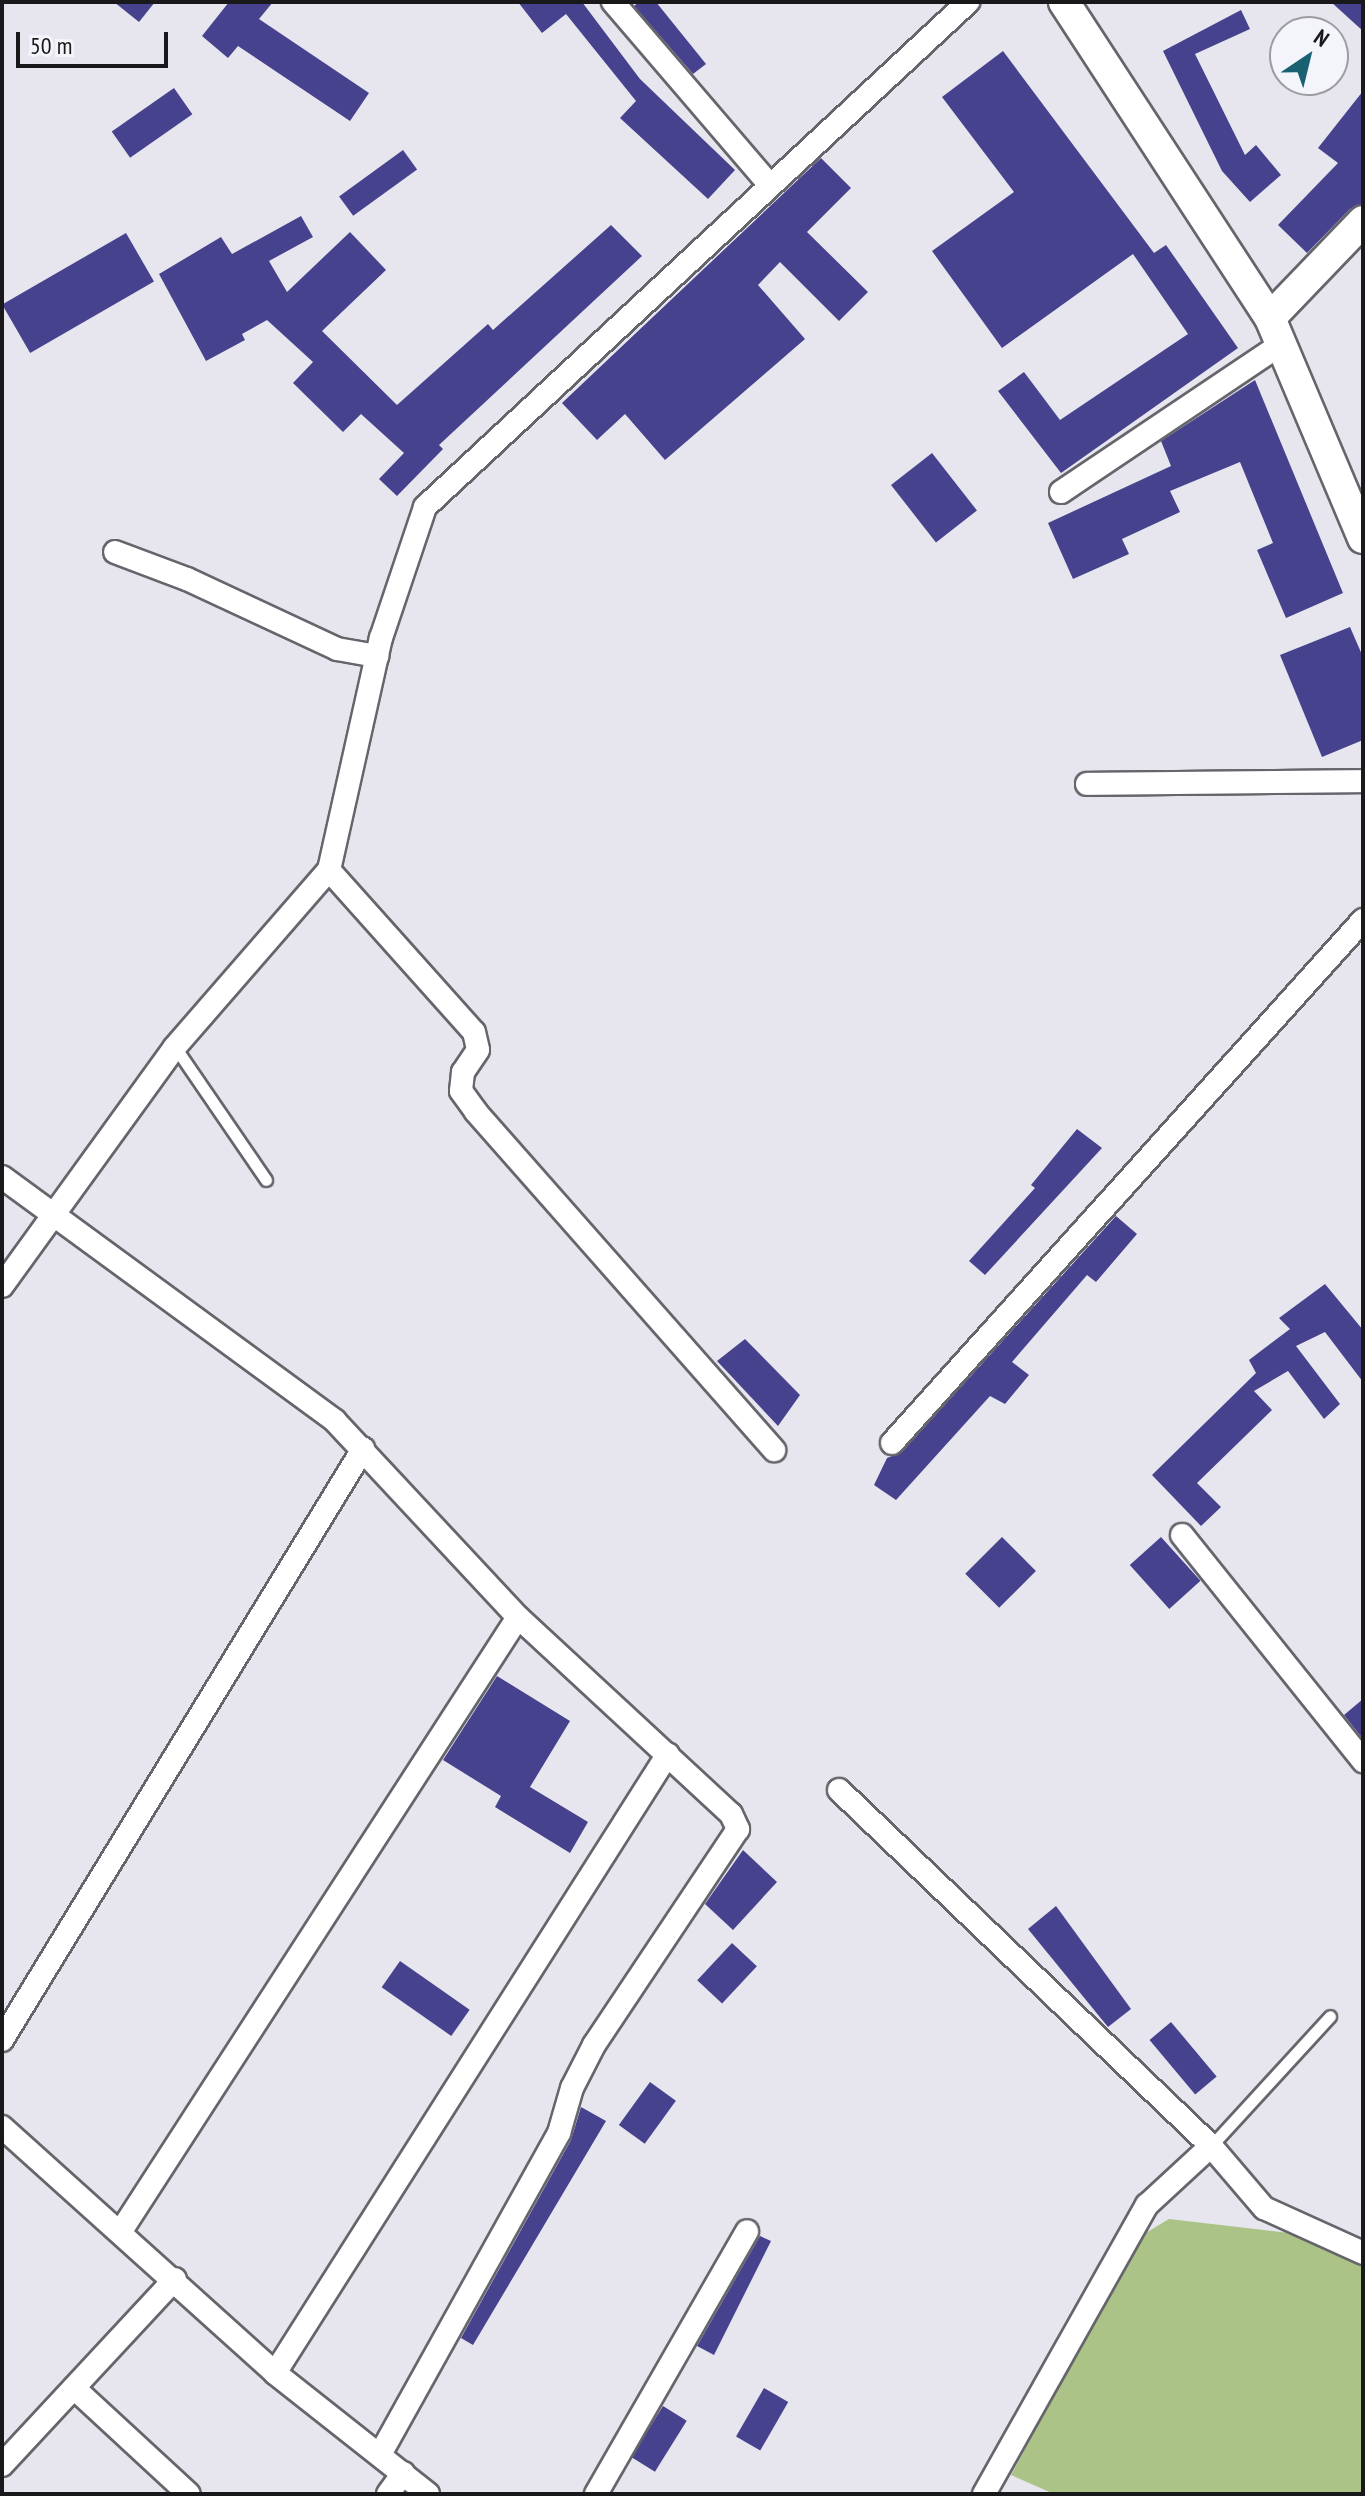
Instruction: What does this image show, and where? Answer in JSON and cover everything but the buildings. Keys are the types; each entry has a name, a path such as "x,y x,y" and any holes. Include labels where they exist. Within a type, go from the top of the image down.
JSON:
{"street":[{"path":"613,2 768,183"},
{"path":"2,1286 175,1047 329,870 377,656 425,507 768,183 968,2"},
{"path":"1064,2 1277,331 1363,538"},
{"path":"1061,492 1277,331 1363,221"},
{"path":"115,552 187,579 337,649 377,656"},
{"path":"1087,784 1363,781"},
{"path":"329,870 474,1032 478,1050 463,1072 461,1091 476,1112 774,1450"},
{"path":"892,1443 1363,920"},
{"path":"2,1177 335,1421 518,1617 731,1814 738,1829 594,2045 572,2088 559,2133 380,2454"},
{"path":"2,2040 363,1449"},
{"path":"1182,1535 1363,1761"},
{"path":"121,2231 518,1617"},
{"path":"275,2373 668,1754"},
{"path":"839,1790 1211,2146 1264,2208 1363,2253"},
{"path":"2,2127 175,2279 275,2373 428,2494"},
{"path":"984,2494 1142,2214 1211,2146"},
{"path":"596,2494 747,2231"},
{"path":"2,2465 175,2279"},
{"path":"74,2388 189,2494"},
{"path":"388,2494 403,2473"}],"lane":[{"path":"175,1047 266,1180"},
{"path":"1211,2146 1330,2016"}],"green space":[{"path":"1169,2219 1289,2233 1363,2267 1363,2494 1054,2494 1011,2475 1139,2237"}]}
